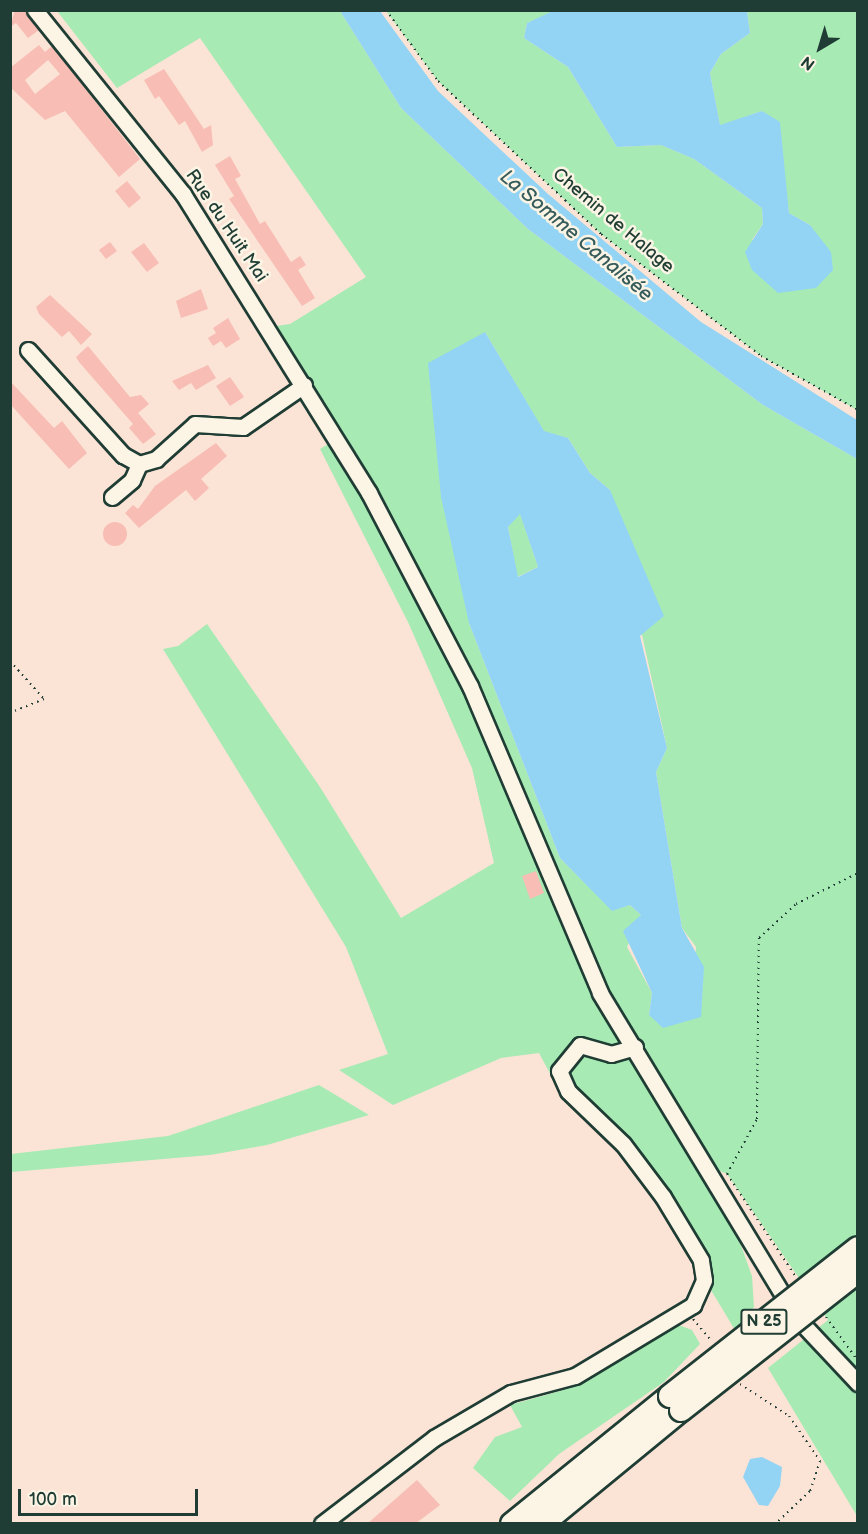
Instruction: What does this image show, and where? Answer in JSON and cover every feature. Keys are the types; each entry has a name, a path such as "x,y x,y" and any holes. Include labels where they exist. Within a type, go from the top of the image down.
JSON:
{"highway":[{"name":"N 25","path":"542,1524 676,1403 858,1248"},
{"name":"N 25","path":"512,1524 858,1270"}],"street":[{"name":"Rue du Huit Mai","path":"35,10 183,194 304,385 360,479 470,686 600,993 635,1047 711,1179 796,1317 858,1383"},
{"path":"28,350 123,455 139,464 156,459 202,422 227,430 243,427 304,385"},
{"path":"112,497 132,480 139,464"},
{"path":"322,1524 453,1427 511,1394 559,1384 686,1311 702,1288 701,1260 663,1197 623,1144 568,1090 560,1071 580,1045 611,1054 635,1047"}],"path":[{"name":"Chemin de Halage","path":"386,10 438,81 601,234 761,356 858,410"},
{"path":"10,661 44,699 10,713"},
{"path":"727,1174 757,1119 759,938 796,904 858,873"},
{"path":"711,1179 713,1168 727,1174 802,1285"},
{"path":"686,1311 715,1346"},
{"path":"821,1312 858,1361"},
{"path":"738,1383 789,1416 820,1461 810,1491 775,1524"}],"green space":[{"path":"57,11 340,11 401,108 528,229 763,405 857,459 857,1516 768,1368 828,1320 727,1174 713,1168 752,1276 754,1307 735,1330 623,1144 561,1094 539,1053 501,1058 393,1105 339,1070 388,1054 346,947 163,649 178,646 207,624 320,787 401,918 494,863 472,768 408,622 320,449 338,438 278,342 285,339 276,326 290,324 366,277 200,38 117,88","holes":["485,332 544,432 568,438 590,473 610,490 667,748 656,772 682,928 696,947 691,1016 679,1023 649,1015 652,993 627,947 641,915 630,905 612,910 560,858 469,623"]},
{"path":"386,11 555,11 527,23 524,38 568,67 617,147 661,145 694,159 762,208 763,224 752,240 810,225 789,213 783,163 762,111 720,126 710,73 721,54 750,33 747,11 857,11 857,410 761,356 601,234 438,81"},
{"path":"520,513 538,567 517,577 508,526"},
{"path":"319,1085 369,1115 267,1145 210,1155 11,1172 11,1154 168,1136"},
{"path":"676,1324 692,1330 700,1344 664,1382 559,1454 510,1501 473,1468 495,1437 522,1427 510,1405 560,1391"}],"water":[{"path":"555,10 747,11 750,33 721,54 710,73 720,125 762,111 780,122 789,213 810,225 831,252 833,270 816,288 778,293 752,270 745,252 763,224 762,208 694,159 661,145 617,147 568,67 524,38 527,23"},
{"name":"La Somme Canalisée","path":"340,11 380,11 438,91 548,194 701,322 857,420 857,459 763,405 528,229 401,108"},
{"path":"485,332 544,431 568,438 590,473 610,490 664,616 640,636 667,748 656,772 682,928 704,967 701,1017 663,1028 649,1015 652,993 623,931 641,915 630,905 612,911 560,858 469,623 441,497 428,363","holes":["520,514 538,567 518,577 508,527"]},
{"path":"762,1457 782,1467 780,1486 768,1506 759,1505 743,1477 750,1459"}],"building":[{"path":"15,10 25,10 39,30 28,38 16,23 10,27"},
{"path":"39,45 45,52 52,46 140,159 119,177 65,111 45,120 10,87 10,68","holes":["48,60 60,74 35,94 25,80"]},
{"path":"164,69 204,129 211,125 213,145 202,152 185,121 179,125 159,96 155,99 144,80"},
{"path":"230,156 241,176 235,179 260,224 265,221 291,262 300,256 306,265 298,270 315,298 302,306 229,199 234,196 215,165"},
{"path":"127,181 141,198 129,208 115,191"},
{"path":"110,242 117,251 106,259 99,250"},
{"path":"144,243 159,263 147,272 131,252"},
{"path":"201,289 208,309 181,318 176,301"},
{"path":"50,295 92,334 81,345 69,331 62,337 39,314 36,307"},
{"path":"228,318 240,339 226,348 221,341 213,346 208,338 216,333 213,328"},
{"path":"88,346 130,397 141,395 149,404 138,413 156,434 143,444 129,428 133,424 76,357"},
{"path":"208,365 216,378 196,390 191,383 179,390 172,381"},
{"path":"230,377 244,397 230,406 216,386"},
{"path":"10,381 54,428 62,421 87,453 69,469 10,404"},
{"path":"216,443 227,456 201,479 209,488 195,501 186,490 139,528 125,513 133,505 138,509 155,486"},
{"path":"115,522 120,523 126,529 126,539 120,545 115,546 110,545 104,539 103,534 104,529 110,523"},
{"path":"536,871 544,893 530,899 522,876"},
{"path":"417,1480 440,1505 415,1524 367,1524"}]}
